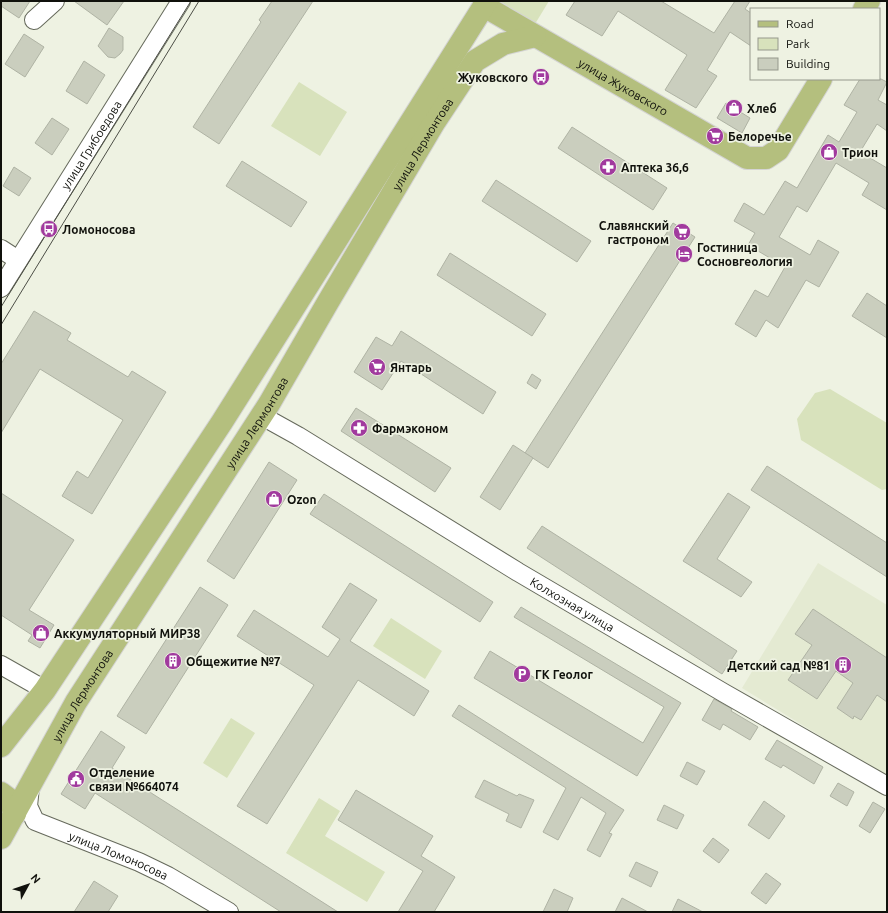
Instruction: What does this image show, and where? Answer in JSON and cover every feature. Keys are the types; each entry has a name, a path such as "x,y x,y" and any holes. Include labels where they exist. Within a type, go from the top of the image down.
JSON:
{"main road":[{"name":"улица Жуковского","path":"485,3 535,36 747,158 766,158 778,150 820,80"},
{"name":"улица Лермонтова","path":"1,746 45,690 222,422 485,3"},
{"name":"улица Лермонтова","path":"1,838 76,702 262,416 430,130 475,61 503,44 535,36"},
{"path":"455,51 475,61"},
{"path":"1,793 9,799 15,814"}],"street":[{"path":"34,20 54,1"},
{"name":"улица Грибоедова","path":"1,288 181,1"},
{"path":"1,249 18,260"},
{"name":"Колхозная улица","path":"262,416 298,436 518,572 710,685 887,786"},
{"path":"1,665 45,690"},
{"name":"улица Ломоносова","path":"30,787 28,806 35,821 139,862 168,876 229,912"}],"shaded area":[{"path":"818,563 887,605 887,777 742,688"}],"green space":[{"path":"549,1 535,24 501,2"},
{"path":"299,82 347,112 320,156 271,126"},
{"path":"830,389 887,423 887,489 882,490 801,440 797,419 815,393"},
{"path":"391,618 442,651 425,679 373,646"},
{"path":"231,718 255,733 227,778 203,763"},
{"path":"319,798 340,811 325,836 385,872 367,902 286,853"}],"building":[{"path":"1,1 30,1 19,18 1,6"},
{"path":"74,1 124,1 107,25"},
{"path":"272,1 313,1 219,144 193,127 261,22 259,20"},
{"path":"575,1 661,1 714,33 735,1 750,1 745,9 750,12 750,45 730,32 707,70 717,76 696,108 665,90 687,55 618,11 602,36 566,15"},
{"path":"109,28 123,37 123,50 115,58 108,57 98,46"},
{"path":"24,34 44,47 25,77 5,64"},
{"path":"84,61 105,75 87,104 66,91"},
{"path":"881,79 887,82 878,100 887,105 887,131 877,124 860,152 887,168 887,210 862,195 869,183 836,163 807,212 797,206 779,237 810,255 818,240 839,252 819,287 806,280 778,328 766,320 756,337 735,324 755,290 768,297 785,267 748,245 755,233 734,221 744,203 764,215 785,181 797,188 828,135 839,142 857,112 844,105 859,80"},
{"path":"726,103 750,118 742,133 717,118"},
{"path":"52,118 69,129 52,155 35,143"},
{"path":"572,127 667,188 653,210 558,148"},
{"path":"242,161 307,202 291,227 226,186"},
{"path":"14,167 31,178 19,196 3,186"},
{"path":"496,180 591,241 577,262 482,201"},
{"path":"673,223 695,237 548,468 525,453"},
{"path":"450,253 546,314 532,336 437,275"},
{"path":"867,293 887,306 887,338 852,316"},
{"path":"34,311 71,333 67,340 128,377 132,371 166,392 92,514 62,496 77,471 88,478 123,420 40,369 1,433 1,364"},
{"path":"401,331 496,392 483,414 401,361 382,390 354,372 376,337 392,346"},
{"path":"532,374 541,380 536,389 527,383"},
{"path":"356,408 451,468 435,492 341,431"},
{"path":"513,445 533,458 500,510 480,497"},
{"path":"269,462 297,480 234,579 207,561"},
{"path":"767,466 887,543 887,577 751,490"},
{"path":"1,493 74,540 29,610 54,625 40,648 28,641 32,635 1,615"},
{"path":"728,493 750,507 717,559 752,582 741,597 683,561"},
{"path":"324,494 493,602 480,622 310,514"},
{"path":"542,526 737,651 722,674 527,548"},
{"path":"350,583 377,600 350,641 429,691 414,716 358,680 267,824 237,806 314,685 237,636 254,610 328,657 340,639 322,627"},
{"name":"Общежитие №7","path":"200,587 228,605 146,734 117,716"},
{"path":"521,607 681,703 637,776 474,678 490,651 643,743 664,707 514,617"},
{"name":"Детский сад №81","path":"813,609 887,658 887,702 877,695 861,720 854,716 853,719 837,708 853,683 836,671 817,699 788,680 812,645 795,634"},
{"path":"714,699 732,709 731,711 758,727 750,740 723,724 720,730 702,720"},
{"path":"459,705 624,810 609,833 612,834 600,857 587,850 606,813 581,797 558,840 543,832 566,788 452,716"},
{"path":"101,731 125,747 112,768 338,912 281,912 95,793 85,809 61,794"},
{"path":"777,740 823,767 814,784 783,765 781,768 765,759"},
{"path":"687,762 705,771 697,785 680,776"},
{"path":"484,780 517,796 519,794 534,800 521,828 506,821 509,814 475,797"},
{"path":"838,783 854,792 847,806 830,796"},
{"path":"356,790 433,836 421,856 455,877 434,912 398,912 423,871 338,820"},
{"path":"764,801 785,816 769,839 748,825"},
{"path":"873,802 885,809 870,833 859,826"},
{"path":"664,805 684,815 677,829 657,820"},
{"path":"713,838 729,850 719,863 703,851"},
{"path":"636,862 658,872 651,887 629,876"},
{"path":"766,873 781,884 766,904 751,893"},
{"path":"94,881 118,896 108,912 74,912"},
{"path":"554,889 573,898 567,912 543,912"},
{"path":"622,898 648,912 615,912"},
{"path":"678,899 703,912 672,912"}],"tram line":[{"path":"1,307 191,1"},
{"path":"1,325 199,1"}],"place":[{"name":"Жуковского","path":"541,77"},
{"name":"Хлеб","path":"734,108"},
{"name":"Белоречье","path":"715,136"},
{"name":"Трион","path":"829,152"},
{"name":"Аптека 36,6","path":"608,167"},
{"name":"Ломоносова","path":"49,229"},
{"name":"Славянский гастроном","path":"682,232"},
{"name":"Гостиница Сосновгеология","path":"684,254"},
{"name":"Янтарь","path":"377,367"},
{"name":"Фармэконом","path":"359,428"},
{"name":"Ozon","path":"274,499"},
{"name":"Аккумуляторный МИР38","path":"41,633"},
{"name":"Общежитие №7","path":"173,661"},
{"name":"Детский сад №81","path":"843,665"},
{"name":"ГК Геолог","path":"522,674"},
{"name":"Отделение связи №664074","path":"76,779"}]}
